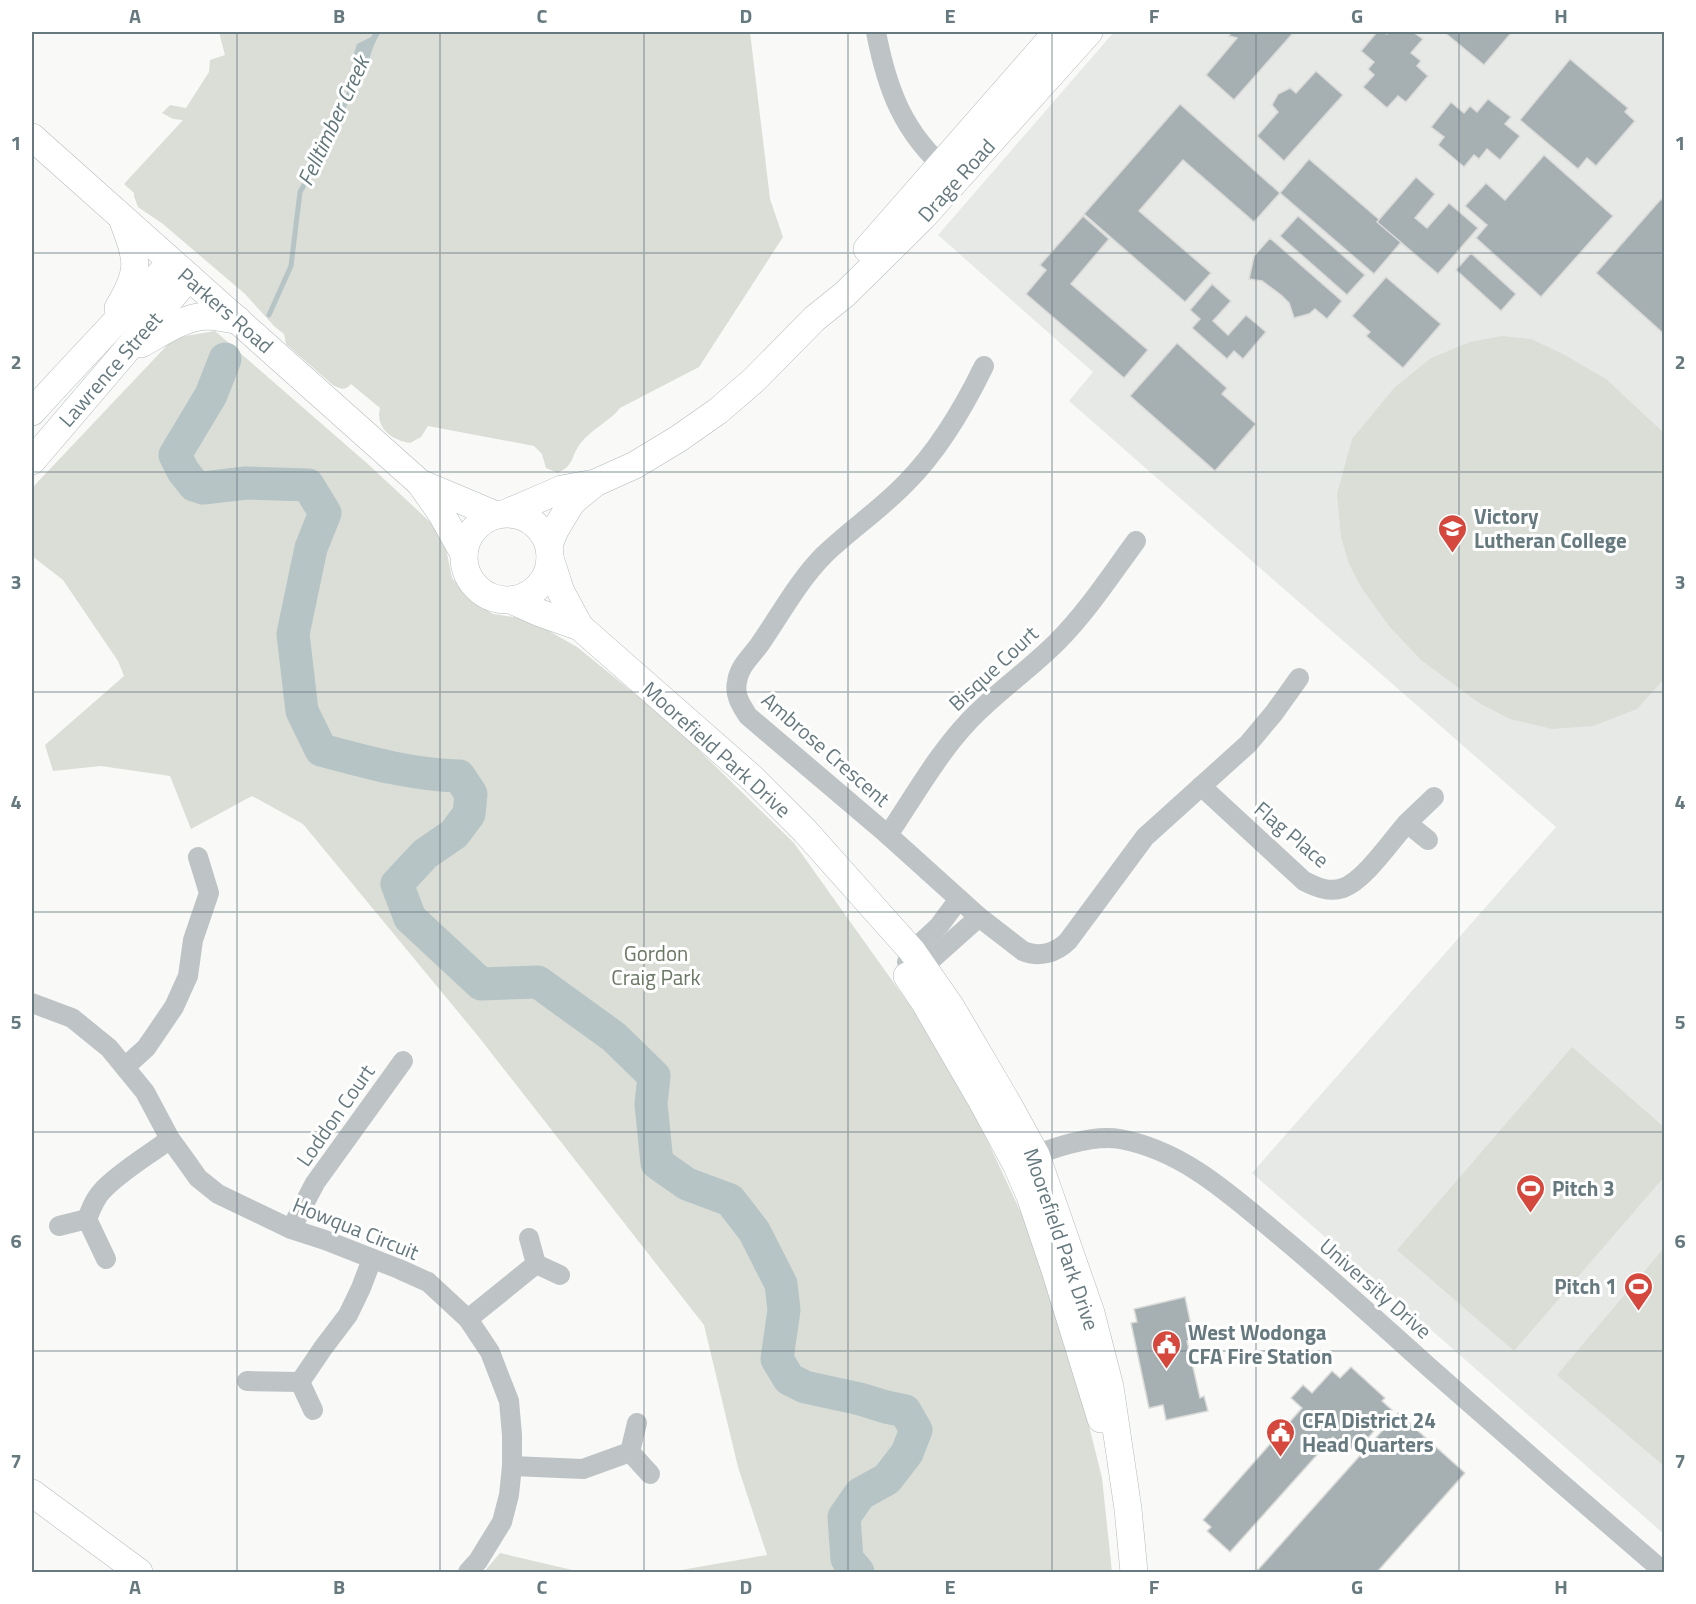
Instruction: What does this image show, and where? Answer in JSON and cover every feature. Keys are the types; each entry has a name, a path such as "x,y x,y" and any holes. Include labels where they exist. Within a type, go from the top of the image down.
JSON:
{"main road":[{"name":"Drage Road","path":"949,172 1057,32"},
{"name":"Drage Road","path":"501,514 562,489 595,483 635,465 718,411 755,379 814,319 835,285 925,184 949,172 1089,32"},
{"name":"Parkers Road","path":"32,137 420,483 441,513 464,554"},
{"path":"102,335 134,279 135,258 122,219"},
{"name":"Lawrence Street","path":"32,412 126,311 180,270"},
{"name":"Lawrence Street","path":"32,461 124,354 180,270"},
{"path":"124,354 193,318 208,316 238,320"},
{"name":"Parkers Road","path":"420,483 501,514"},
{"name":"Drage Road","path":"550,551 555,530 572,502 595,483"},
{"path":"501,514 518,514 537,525 544,534 561,592 580,627 511,600 487,595 477,588 467,572 464,554 467,541 474,529 484,520 501,514"},
{"path":"511,600 526,596 538,586 547,574 550,551"},
{"name":"Moorefield Park Drive","path":"580,627 752,778 805,831 848,878 860,905 913,962 931,1013 983,1103 1026,1159 1030,1196 1128,1509 1134,1572"},
{"path":"32,1493 139,1572"}],"street":[{"path":"876,32 886,76 900,112 914,134 949,172"},
{"name":"Ambrose Crescent","path":"984,366 939,444 906,483 822,557 741,669 736,690 739,701 748,716 888,835 979,917 1023,951 1029,954 1046,953 1062,947 1068,941 1145,837 1248,744 1299,678"},
{"name":"Bisque Court","path":"888,835 950,742 994,696 1056,643 1136,541"},
{"name":"Flag Place","path":"1201,786 1304,881 1326,890 1341,889 1356,882 1407,823 1434,797"},
{"path":"1407,823 1428,840"},
{"path":"125,1067 146,1048 174,1007 188,976 193,940 209,893 198,857"},
{"path":"913,962 959,899"},
{"path":"913,962 979,917"},
{"name":"Howqua Circuit","path":"32,1003 72,1018 109,1048 145,1092 170,1139 198,1178 218,1194 291,1229 372,1258 428,1282 468,1319 490,1352 508,1401 512,1435 509,1495 502,1522 478,1561 468,1572"},
{"name":"Loddon Court","path":"291,1229 315,1183 403,1061"},
{"name":"University Drive","path":"1026,1159 1077,1143 1101,1138 1119,1139 1159,1151 1182,1162 1224,1189 1321,1270 1477,1410 1664,1572"},
{"path":"106,1259 87,1219 93,1203 102,1191 170,1139"},
{"path":"59,1226 87,1219"},
{"path":"529,1238 536,1264"},
{"path":"300,1382 348,1315 372,1258"},
{"path":"536,1264 560,1275"},
{"path":"468,1319 536,1264"},
{"path":"247,1381 300,1382"},
{"path":"300,1382 313,1410"},
{"path":"630,1452 637,1423"},
{"path":"512,1466 583,1469 630,1452"},
{"path":"630,1452 650,1474"}],"shaded area":[{"path":"374,32 381,32 373,48 368,67 352,60 357,44 371,37"},
{"name":"Victory Lutheran College","path":"1114,32 1664,32 1664,1534 1252,1173 1556,827 1069,401 1093,372 938,235"}],"green space":[{"path":"219,32 750,32 770,199 783,237 699,367 620,408 584,439 570,464 558,473 546,468 542,454 534,446 428,426 421,437 410,443 397,439 386,432 383,427 379,415 380,408 351,384 342,389 333,385 286,344 284,334 245,294 163,224 138,207 134,193 124,184 183,120 173,119 162,113 170,105 186,108 209,72 210,60 225,55"},
{"name":"Gordon Craig Park","path":"215,331 369,465 443,534 452,578 469,597 493,614 528,619 577,647 672,724 794,843 951,1063 1053,1281 1102,1478 1112,1572 670,1572 767,1555 738,1467 704,1325 478,1036 303,824 252,796 191,829 170,776 101,766 53,771 45,745 124,676 118,661 63,580 32,556 32,488 174,338"},
{"path":"1502,336 1531,339 1565,355 1606,379 1664,433 1664,679 1637,709 1593,726 1552,729 1510,719 1479,703 1421,660 1389,626 1361,587 1349,564 1341,537 1337,494 1352,439 1394,388 1431,358 1470,342"},
{"name":"Pitch 3","path":"1572,1047 1664,1127 1664,1177 1514,1351 1397,1250"},
{"name":"Pitch 1","path":"1664,1248 1664,1466 1557,1375"},
{"path":"500,1553 581,1572 484,1572"}],"building":[{"path":"1231,32 1294,32 1234,100 1206,75 1237,38 1229,36"},
{"path":"1377,32 1387,34 1389,32 1413,32 1423,39 1411,53 1421,61 1417,66 1428,76 1406,102 1398,96 1387,108 1363,87 1374,75 1368,69 1374,62 1361,51"},
{"path":"1444,32 1512,32 1484,65"},
{"path":"1570,59 1628,108 1625,112 1635,121 1596,166 1587,158 1578,169 1520,120"},
{"path":"1316,71 1343,95 1284,161 1257,136 1278,112 1272,105 1278,94 1290,88 1296,93"},
{"path":"1488,99 1511,117 1505,124 1520,136 1500,160 1487,149 1479,159 1474,155 1464,167 1438,145 1444,137 1431,127 1451,102 1464,113 1470,106 1477,112"},
{"path":"1180,104 1280,193 1254,222 1183,160 1139,211 1211,273 1185,302 1084,214"},
{"path":"1544,155 1613,216 1541,297 1476,238 1487,225 1465,206 1486,183 1505,200"},
{"path":"1309,159 1403,240 1374,274 1280,193"},
{"path":"1416,177 1435,194 1415,218 1427,228 1449,203 1478,228 1438,274 1377,222"},
{"path":"1661,199 1664,202 1664,334 1596,273"},
{"path":"1083,216 1109,239 1071,284 1148,350 1124,378 1026,294 1046,270 1040,265"},
{"path":"1298,216 1365,275 1347,295 1280,236"},
{"path":"1270,238 1342,301 1327,319 1315,309 1309,314 1294,318 1289,303 1281,295 1262,281 1249,279 1254,256"},
{"path":"1471,253 1516,294 1501,311 1456,270"},
{"path":"1386,277 1441,324 1403,368 1366,336 1370,332 1352,316"},
{"path":"1212,284 1231,301 1213,321 1228,335 1246,315 1266,332 1243,359 1234,351 1227,359 1192,328 1200,319 1190,310"},
{"path":"1177,343 1227,388 1222,394 1256,424 1215,471 1130,396"},
{"name":"West Wodonga CFA Fire Station","path":"1185,1297 1191,1325 1196,1324 1200,1338 1187,1341 1200,1398 1204,1396 1208,1411 1166,1420 1163,1405 1149,1408 1131,1323 1137,1322 1134,1309"},
{"path":"1351,1367 1385,1398 1382,1401 1392,1410 1368,1438 1364,1434 1349,1451 1333,1437 1230,1552 1207,1531 1211,1527 1203,1520 1302,1408 1291,1398 1303,1385 1312,1393 1332,1371 1340,1378"},
{"path":"1398,1413 1465,1473 1377,1572 1256,1572"}],"waterway":[{"name":"Felltimber Creek","path":"269,315 291,266 300,192 330,139 355,79 360,58"},
{"name":"Felltimber Creek","path":"225,359 211,395 175,455 183,471 194,485 203,488 246,483 308,485 325,513 311,548 293,634 302,711 321,750 407,770 459,776 471,794 469,814 454,834 425,854 397,884 410,918 481,984 538,982 614,1037 654,1076 651,1104 657,1163 687,1184 730,1200 754,1231 781,1284 784,1310 777,1359 789,1379 805,1387 905,1411 916,1430 907,1453 887,1479 860,1494 844,1517 847,1559 858,1572"}],"place":[{"name":"Victory Lutheran College","path":"1453,554"},
{"name":"Pitch 3","path":"1531,1214"},
{"name":"Pitch 1","path":"1638,1312"},
{"name":"West Wodonga CFA Fire Station","path":"1167,1370"},
{"name":"CFA District 24 Head Quarters","path":"1281,1458"}]}
